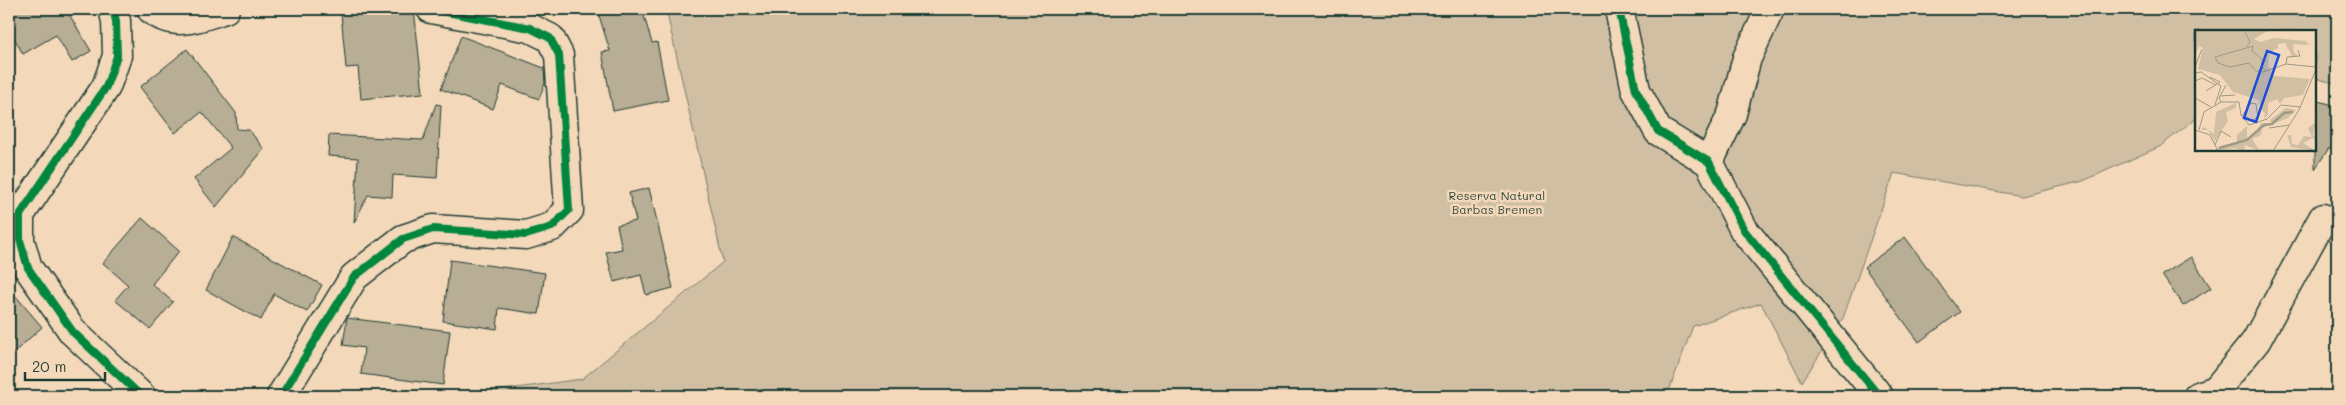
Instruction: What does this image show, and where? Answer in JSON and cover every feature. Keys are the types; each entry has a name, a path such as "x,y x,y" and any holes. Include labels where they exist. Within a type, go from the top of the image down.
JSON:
{"street":[{"path":"113,9 116,21 117,56 106,88 20,215 20,240 28,268 73,332 141,396"},
{"path":"151,9 159,15 187,21 225,9"},
{"path":"281,396 354,277 403,239 433,229 526,235 552,227 569,210 559,55 550,38 530,28 432,9"},
{"path":"1619,9 1636,90 1658,131 1709,162 1744,230 1879,396"},
{"path":"1709,162 1732,114 1747,58 1770,9"},
{"path":"2198,396 2216,390 2256,341 2324,218"}],"green space":[{"name":"Reserva Natural Barbas Bremen","path":"666,9 2337,9 2337,84 2316,78 2316,30 2195,30 2195,119 2161,146 2083,181 2022,196 1894,173 1843,318 1802,382 1761,303 1693,326 1667,396 474,396 480,393 582,379 723,262"}],"building":[{"path":"9,9 66,9 91,51 72,62 56,35 23,54 9,29"},
{"path":"386,9 414,9 423,93 361,99 358,67 346,68 341,13"},
{"path":"597,9 642,9 652,43 657,42 668,100 613,111 602,52 610,51"},
{"path":"461,36 544,68 545,83 539,99 502,85 493,109 441,89"},
{"path":"187,49 236,113 237,129 249,130 264,149 216,207 194,179 231,148 202,112 175,133 140,87"},
{"path":"2316,100 2337,106 2337,150 2329,148 2315,169"},
{"path":"436,104 441,105 437,178 393,175 392,197 368,195 354,223 358,158 328,156 329,135 423,140"},
{"path":"649,188 673,288 646,295 641,275 614,282 606,252 622,249 617,225 636,221 629,193"},
{"path":"142,218 179,251 152,284 173,302 150,329 115,300 128,285 103,263"},
{"path":"233,237 322,285 307,312 274,294 261,320 206,290"},
{"path":"1905,237 1960,312 1919,342 1864,267"},
{"path":"2191,257 2211,288 2183,306 2162,275"},
{"path":"450,260 545,273 539,314 499,308 497,329 443,321"},
{"path":"9,288 42,327 9,357"},
{"path":"347,318 450,331 443,385 361,374 364,348 343,345"}],"cycle path":[{"path":"113,9 116,21 117,56 106,87 20,215 20,240 28,268 73,332 141,396"},
{"path":"281,396 354,277 403,239 433,229 526,235 552,227 569,210 559,55 550,38 530,28 431,9"},
{"path":"1619,9 1636,90 1658,131 1709,162 1744,230 1879,396"}]}
